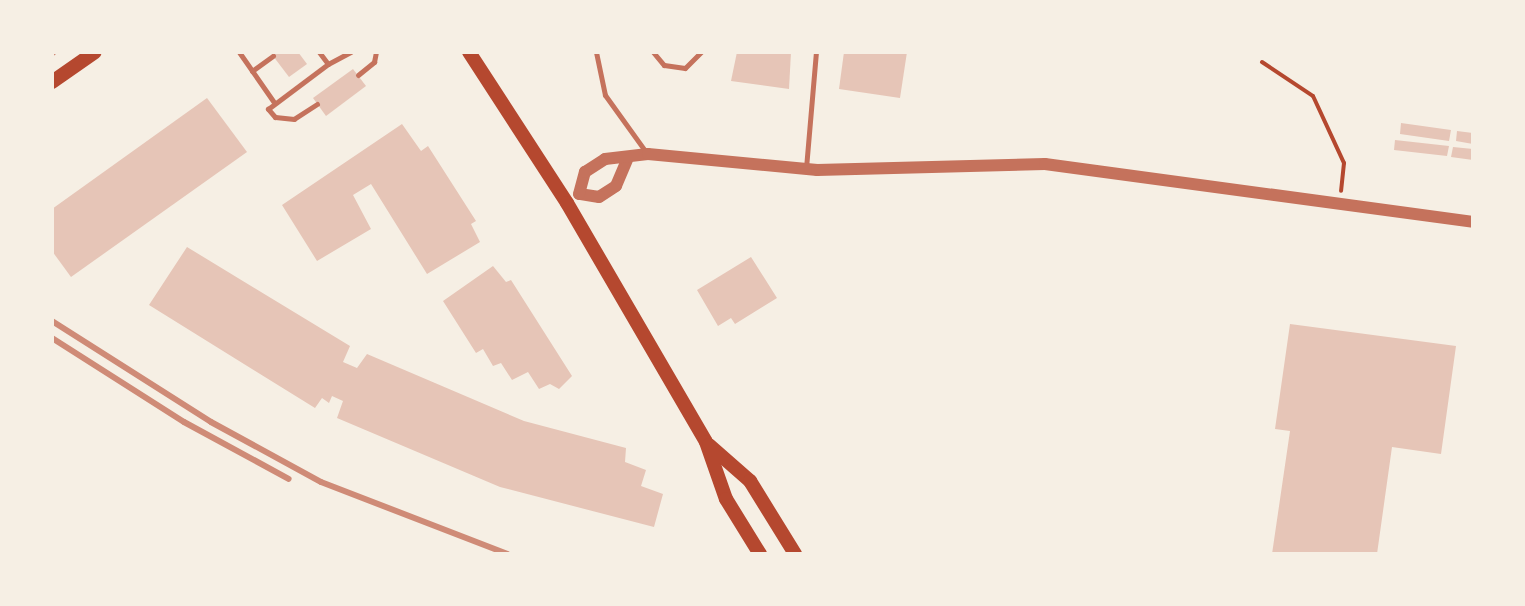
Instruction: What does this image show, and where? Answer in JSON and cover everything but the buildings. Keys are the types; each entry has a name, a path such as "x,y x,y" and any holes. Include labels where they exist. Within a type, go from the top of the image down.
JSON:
{"main road":[{"path":"52,82 95,52"},
{"path":"469,52 573,198 706,442 726,499 760,554"},
{"path":"706,442 750,481 795,554"}],"street":[{"path":"627,160 616,186 599,197 573,198 585,172 605,159 627,160 648,154 806,169 922,171 1045,164 1473,222"}],"lane":[{"path":"239,52 273,101"},
{"path":"319,52 328,64"},
{"path":"317,104 297,118 285,119 269,113 273,101 351,52"},
{"path":"358,75 374,62 376,52"},
{"path":"596,52 605,95 648,154"},
{"path":"653,52 664,65 685,68 701,52"},
{"path":"806,169 816,52"},
{"path":"252,71 273,56"}],"path":[{"path":"1262,62 1313,96 1344,163 1339,204"}],"tram line":[{"path":"52,56 57,52"}],"railway":[{"path":"52,321 211,422 321,482 508,554"},
{"path":"52,338 184,422 289,479"}]}
